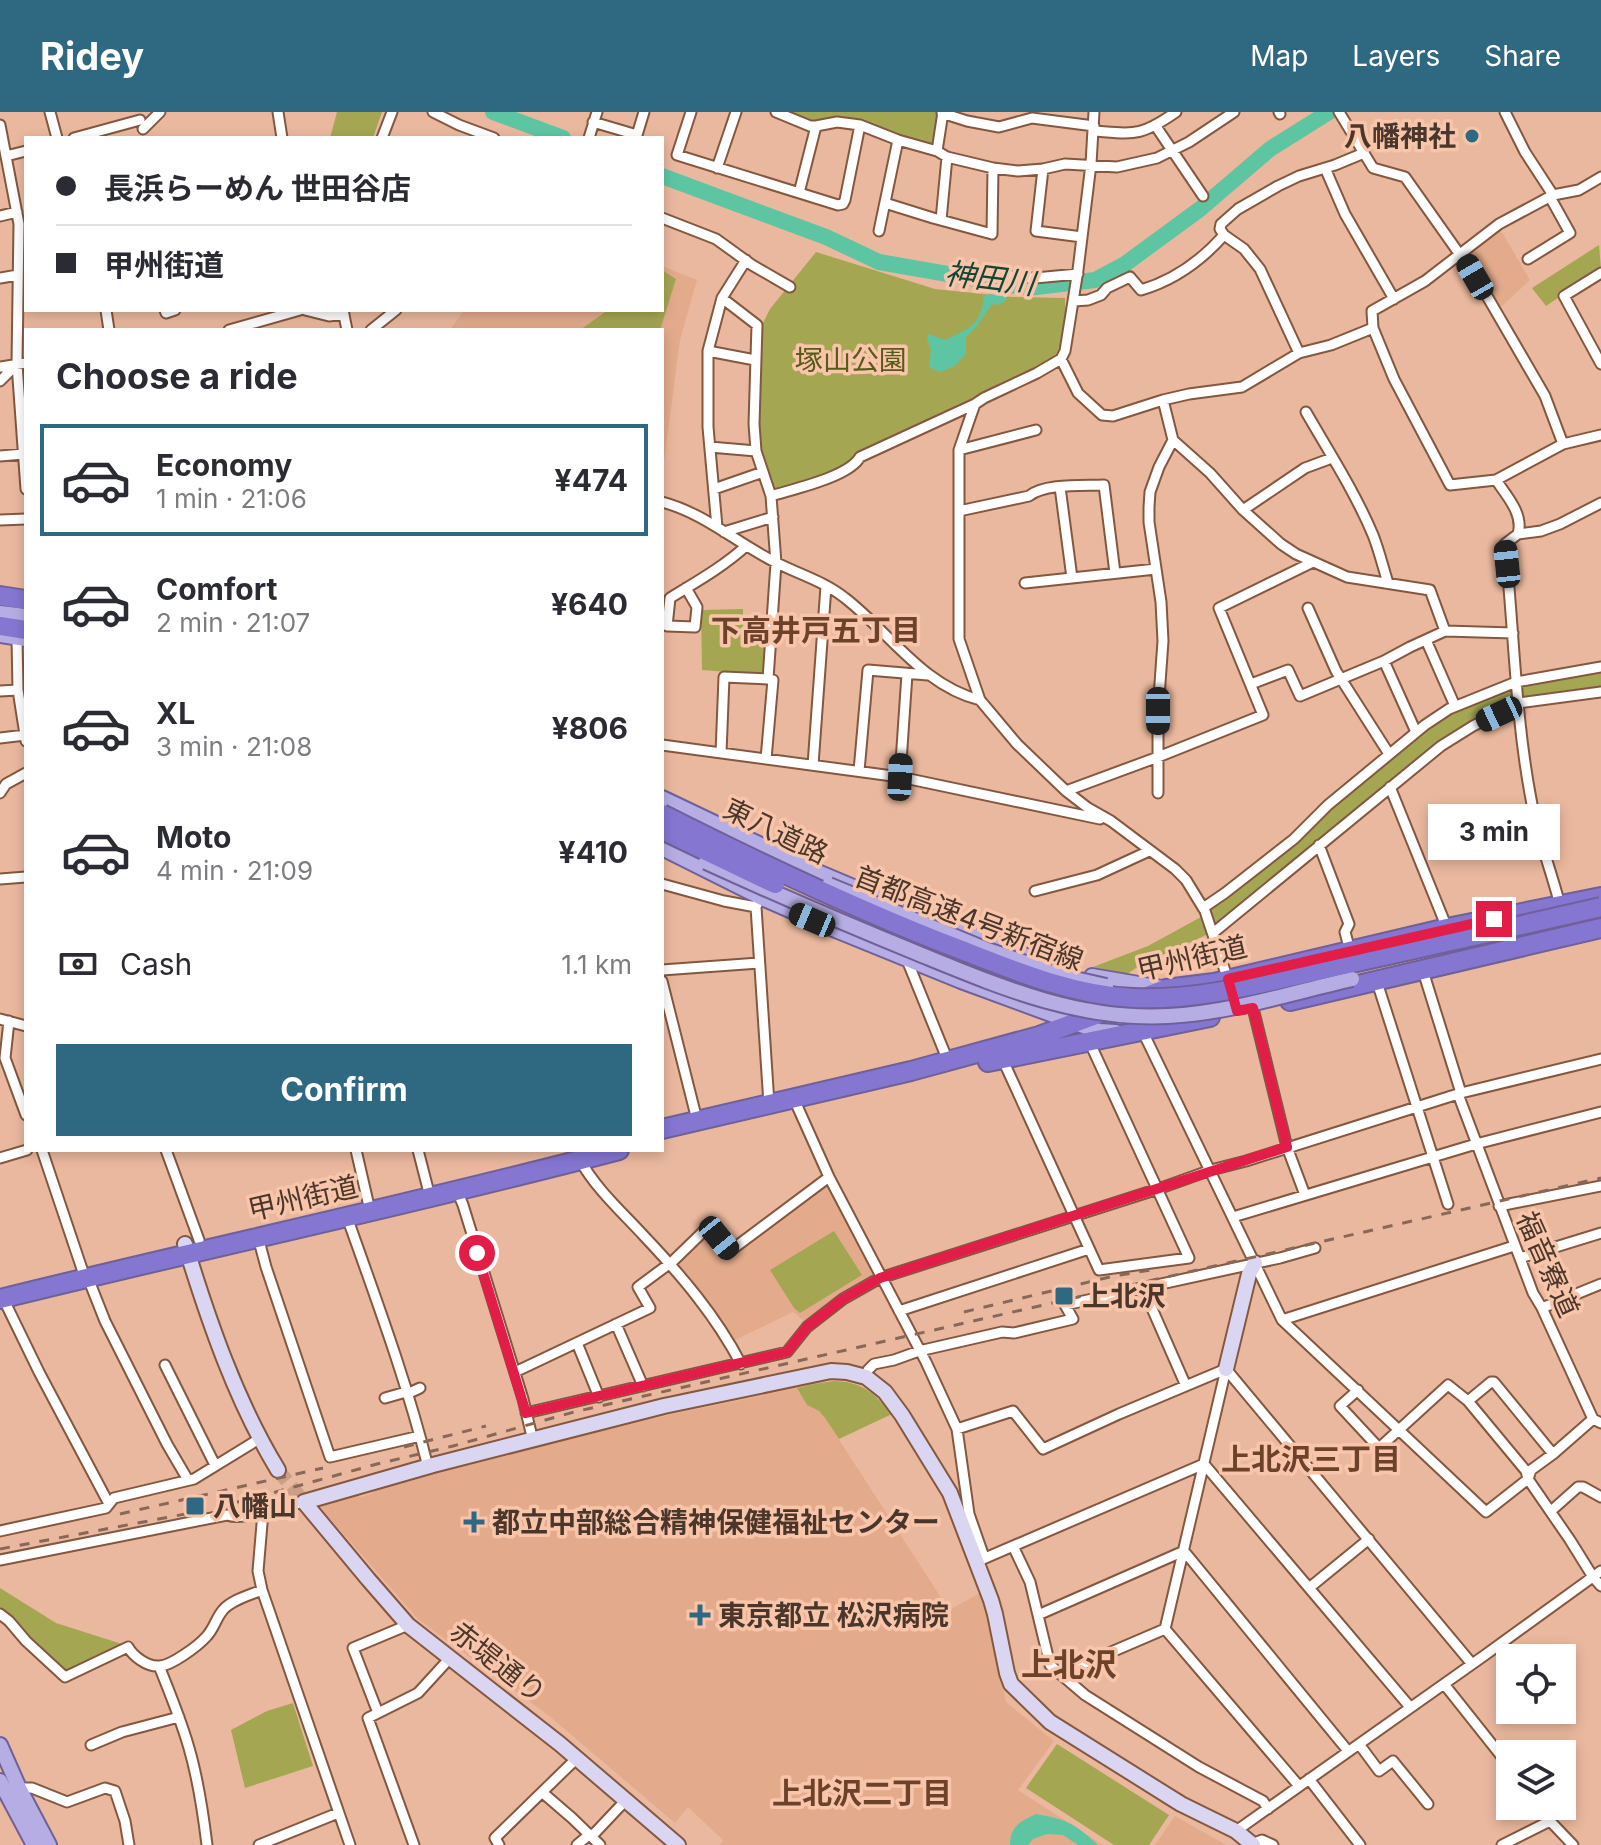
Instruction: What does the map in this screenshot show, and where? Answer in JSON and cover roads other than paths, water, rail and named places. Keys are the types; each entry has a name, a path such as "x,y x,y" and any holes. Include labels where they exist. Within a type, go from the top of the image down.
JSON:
{"highway":[{"path":"0,596 24,600"},
{"path":"0,626 23,635"},
{"name":"首都高速4号新宿線","path":"664,815 816,890 941,942 1043,981 1074,990 1116,996 1177,997 1241,988 1601,907"},
{"name":"首都高速4号新宿線","path":"664,831 812,900 1003,979 1072,1000 1129,1009 1178,1009 1230,1001 1601,918"},
{"name":"甲州街道","path":"664,1138 1039,1036 1166,989 1214,983 1349,954 1447,928 1601,897"},
{"name":"甲州街道","path":"664,1128 769,1105 796,1104 891,1088 1002,1058 1377,982 1601,928"},
{"name":"甲州街道","path":"194,1247 258,1237 347,1217 580,1155 603,1152"},
{"name":"甲州街道","path":"1,1296 368,1202 428,1189 455,1187"}],"main road":[{"path":"0,589 24,593"},
{"path":"0,604 24,607"},
{"path":"0,616 24,617"},
{"path":"0,635 23,635"},
{"path":"664,801 906,910 1055,967 1106,980 1166,989"},
{"name":"東八道路","path":"664,801 727,838 810,877 985,949 1066,977 1142,992 1197,989 1252,980 1517,914"},
{"path":"664,846 758,902 1099,1031 1137,1031"},
{"name":"東八道路","path":"664,846 975,977 1034,999 1104,1014 1167,1016 1222,1009 1352,979 1526,946"},
{"path":"889,950 906,910"},
{"path":"1039,1036 1042,1011"},
{"path":"0,1745 9,1797 49,1845"},
{"path":"0,1781 34,1845"}],"street":[{"path":"50,112 56,136"},
{"path":"80,136 139,116 143,129 160,112"},
{"path":"278,112 282,136"},
{"path":"383,136 392,112"},
{"path":"433,112 489,136"},
{"path":"595,117 637,135 644,112"},
{"path":"691,112 677,155 838,205 843,204 860,125"},
{"path":"717,168 736,112"},
{"path":"776,112 810,126 837,122 860,125 947,157 1018,171 1065,164 1117,167 1157,158 1173,151 1220,115 1234,112"},
{"path":"771,496 823,480 855,465 860,457 975,404 1061,359 1068,338 1078,276 1094,112"},
{"path":"937,151 942,113 999,127 1032,118 1131,134 1146,132 1176,112"},
{"path":"1505,112 1570,233 1528,259"},
{"path":"1340,113 1373,168 1405,177 1493,298 1545,396 1563,444"},
{"path":"0,125 19,224 24,412 24,452 0,456"},
{"path":"1155,125 1203,196"},
{"path":"799,193 816,126"},
{"path":"879,231 898,140"},
{"path":"6,156 24,152"},
{"path":"1299,353 1260,269 1244,249 1224,235 1221,224 1238,209 1278,186 1364,153"},
{"path":"941,220 947,157"},
{"path":"885,203 992,234 993,168"},
{"path":"1325,168 1345,214 1394,299"},
{"path":"1043,169 1036,231 1082,237"},
{"path":"1600,179 1579,190 1551,196 1499,224 1425,281 1372,311 1373,328 1394,379 1450,485 1496,480 1563,444 1601,435"},
{"path":"0,216 17,212"},
{"path":"664,219 716,239 790,287"},
{"path":"1074,301 1101,295 1107,288 1130,277 1141,290 1182,273 1224,235"},
{"path":"720,530 707,411 708,351 722,298 746,260"},
{"path":"1601,273 1564,296 1601,364"},
{"path":"0,278 18,275"},
{"path":"1007,276 1078,276"},
{"path":"722,298 757,325 756,451 771,496 776,563 768,679"},
{"path":"236,328 295,312"},
{"path":"311,312 329,316 343,312"},
{"path":"374,328 394,312"},
{"path":"1061,359 1078,393 1102,415 1113,416 1189,394 1242,387 1299,353 1331,345 1373,328"},
{"path":"708,351 755,360"},
{"path":"0,367 22,363"},
{"path":"0,381 22,363"},
{"path":"1163,400 1173,440 1281,544 1347,577 1430,590 1445,631"},
{"path":"975,404 959,450 959,639 980,700 1017,744 1066,791 1111,821 1186,880 1203,908 1228,979 1245,1010 1305,1195"},
{"path":"1306,412 1373,536 1388,583"},
{"path":"959,450 1036,430"},
{"path":"1158,793 1158,711 1163,641 1161,602 1149,522 1150,492 1173,440"},
{"path":"710,447 756,451"},
{"path":"1243,510 1305,468 1332,458"},
{"path":"714,489 763,472"},
{"path":"1496,480 1518,516 1518,534"},
{"path":"959,511 1029,496 1036,491 1104,485 1115,573"},
{"path":"1060,487 1072,578"},
{"path":"664,503 679,507 776,563 814,578 856,607 928,675 980,700"},
{"path":"1560,905 1531,802 1518,703 1505,544 1518,534 1541,531 1560,524 1601,503"},
{"path":"720,530 773,517"},
{"path":"0,520 24,519"},
{"path":"686,588 697,607 695,627 667,626 670,598 732,559 746,546"},
{"path":"1066,791 1263,715 1219,608 1313,562"},
{"path":"1025,583 1156,569"},
{"path":"813,765 826,586"},
{"path":"1308,608 1341,679 1389,754"},
{"path":"1251,684 1288,670 1300,696 1384,661 1445,631 1513,633"},
{"path":"23,635 18,690 24,731"},
{"path":"1426,640 1455,706"},
{"path":"1384,661 1416,732"},
{"path":"1203,908 1294,839 1328,805 1416,732 1455,706 1516,682 1601,667"},
{"path":"859,771 868,670 928,675"},
{"path":"900,777 907,674"},
{"path":"721,753 724,677 768,679 773,680 766,759"},
{"path":"0,691 18,690"},
{"path":"1213,933 1441,746 1473,726 1518,703 1601,692"},
{"path":"0,738 24,738"},
{"path":"664,745 900,777 1111,821"},
{"path":"2,787 24,774"},
{"path":"1390,787 1447,928"},
{"path":"1319,845 1349,924 1345,932 1349,954"},
{"path":"1035,891 1104,872 1149,851"},
{"path":"0,879 24,877"},
{"path":"664,885 724,901 758,902 769,1105"},
{"path":"907,960 948,1061"},
{"path":"664,970 759,963"},
{"name":"福音寮道","path":"1423,971 1476,1144 1514,1246 1533,1293 1597,1421"},
{"path":"1377,982 1448,1204"},
{"path":"664,989 697,1120"},
{"path":"24,1025 4,1020 5,1058 24,1110"},
{"path":"1137,1031 1211,1170 1282,1320 1486,1512 1528,1479 1531,1470 1597,1421"},
{"path":"1002,1058 1099,1270 1189,1258 1089,1041"},
{"path":"526,1413 787,1352 807,1327 843,1299 880,1278 1211,1170 1417,1107 1601,1059"},
{"path":"796,1104 829,1177 957,1429 969,1514 1011,1684 1050,1722 1181,1804 1236,1831 1252,1845 1262,1840 1273,1845"},
{"path":"1233,1217 1433,1156 1601,1112"},
{"path":"0,1158 24,1151"},
{"path":"43,1152 85,1274 105,1321 188,1480"},
{"path":"167,1152 235,1386 259,1439 278,1470"},
{"path":"356,1152 368,1202"},
{"path":"419,1152 428,1189"},
{"path":"580,1155 591,1179 669,1263 711,1314 741,1364"},
{"path":"515,1372 650,1308 638,1287 673,1261 709,1226 730,1251 829,1177"},
{"path":"1499,1206 1601,1186"},
{"path":"455,1187 515,1372 533,1441"},
{"path":"347,1217 428,1467"},
{"path":"1520,1258 1601,1233"},
{"path":"258,1237 330,1457 420,1436"},
{"path":"1282,1320 1514,1246"},
{"path":"866,1377 874,1364 919,1351 1073,1319 1065,1305 1315,1248"},
{"path":"899,1311 1089,1249"},
{"path":"1165,1629 1249,1274 1255,1263"},
{"path":"1542,1308 1601,1284"},
{"path":"1143,1288 1186,1386"},
{"path":"1,1296 109,1504"},
{"path":"616,1324 643,1386"},
{"path":"577,1343 599,1397"},
{"path":"165,1365 215,1465"},
{"path":"957,1429 1013,1411 1043,1449 1226,1369"},
{"path":"1226,1369 1472,1664"},
{"path":"0,1560 227,1515 234,1517 263,1512 664,1406 831,1371 866,1377 885,1392 950,1493 980,1560"},
{"path":"1468,1401 1494,1382 1553,1454"},
{"path":"1358,1390 1340,1406 1379,1448 1448,1385 1468,1401 1526,1471 1528,1479 1597,1574 1601,1586"},
{"path":"385,1398 420,1388"},
{"path":"0,1531 106,1508 114,1498 194,1479 259,1439"},
{"path":"980,1560 1204,1464"},
{"path":"1204,1464 1410,1707"},
{"path":"1551,1511 1578,1487 1601,1497"},
{"name":"赤堤通り","path":"304,1502 408,1625 540,1727 678,1845"},
{"path":"263,1512 258,1571 262,1590 350,1845"},
{"path":"1309,1588 1369,1539"},
{"path":"1013,1546 1030,1582 1050,1665 1085,1695 1199,1767 1263,1801 1268,1809"},
{"path":"1038,1615 1184,1551"},
{"path":"1184,1551 1348,1751"},
{"path":"1236,1831 1597,1574"},
{"path":"0,1614 65,1677 128,1647 144,1662 159,1666 172,1661 196,1647 224,1608 262,1590"},
{"path":"378,1713 353,1648 408,1625"},
{"path":"1060,1674 1165,1629"},
{"path":"1165,1629 1299,1786"},
{"path":"414,1845 368,1718 418,1693 450,1658"},
{"path":"159,1666 194,1765 207,1845"},
{"path":"1444,1684 1496,1749"},
{"path":"91,1745 122,1732 179,1717"},
{"path":"1359,1744 1379,1771 1393,1761 1428,1804"},
{"path":"499,1845 495,1838 577,1758"},
{"path":"1309,1779 1360,1845"},
{"path":"9,1797 32,1788 67,1802 105,1788 115,1791 129,1845"},
{"path":"543,1793 600,1845"},
{"path":"577,1845 626,1800"},
{"path":"259,1845 338,1813"},
{"path":"1502,1845 1516,1842 1550,1821 1573,1845"}],"waterway":[{"name":"神田川","path":"493,112 558,136"},
{"name":"神田川","path":"664,177 826,237 879,262 1028,288 1095,280 1125,264 1200,209 1270,149 1329,112"}],"tunnel":[{"path":"278,1470 304,1502"}],"railway":[{"path":"0,1549 196,1512 574,1412 1601,1178"},
{"path":"964,1312 1151,1270"},
{"path":"404,1447 486,1426"},
{"path":"120,1514 323,1468"}],"place":[{"name":"八幡神社","path":"1472,136"},
{"name":"上北沢","path":"1064,1296"},
{"name":"八幡山","path":"195,1506"},
{"name":"都立中部総合精神保健福祉センター","path":"474,1522"},
{"name":"東京都立 松沢病院","path":"700,1615"}],"district":[{"name":"下高井戸五丁目","path":"816,630"},
{"name":"上北沢三丁目","path":"1311,1459"},
{"name":"上北沢","path":"1069,1664"},
{"name":"上北沢二丁目","path":"862,1793"}],"park label":[{"name":"塚山公園","path":"851,360"}]}
